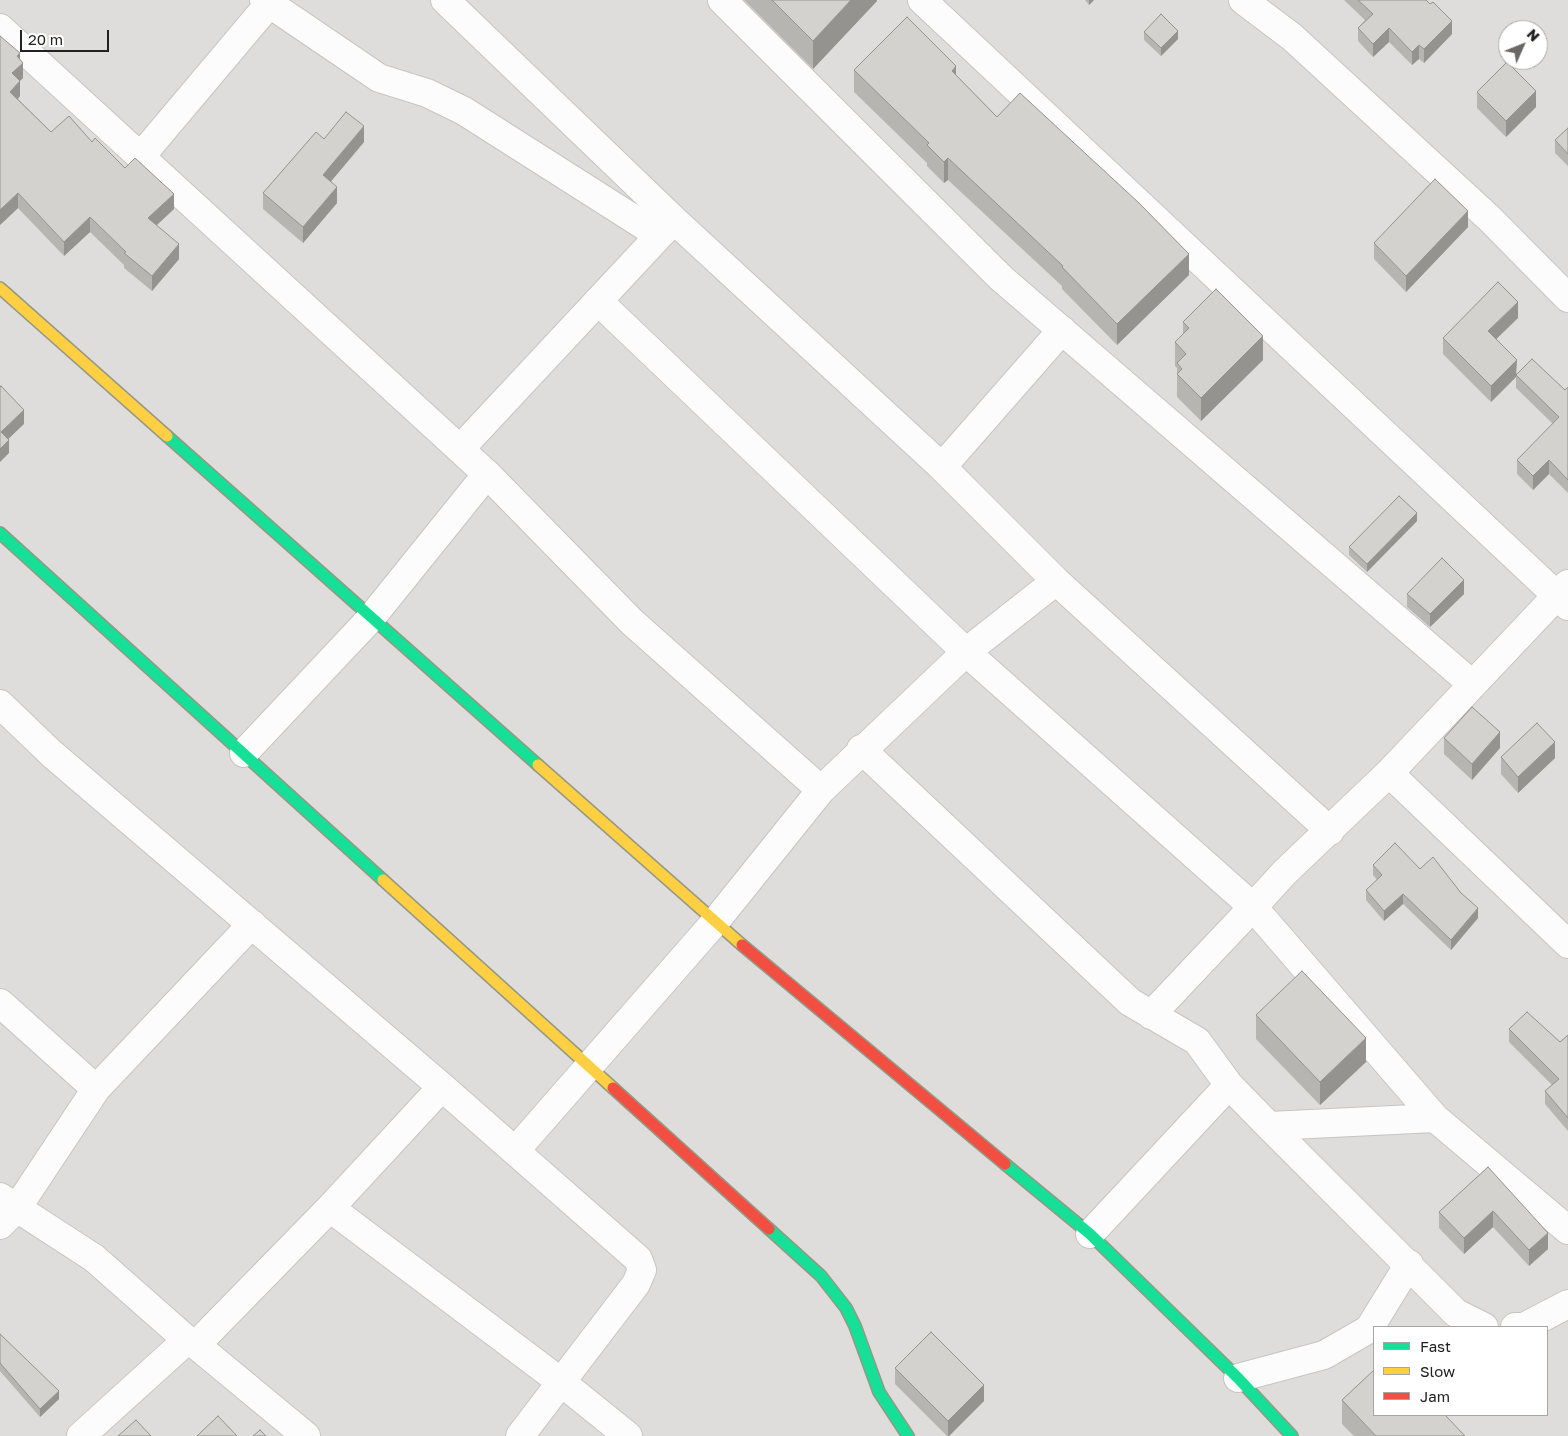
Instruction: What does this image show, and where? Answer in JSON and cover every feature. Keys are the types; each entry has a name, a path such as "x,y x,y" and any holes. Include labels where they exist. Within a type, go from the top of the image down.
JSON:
{"street":[{"path":"445,0 666,228 942,467 1056,581 1330,831"},
{"path":"722,0 1001,278 1472,684"},
{"path":"922,0 1565,595 1472,684 1389,773 1285,872 1151,1016"},
{"path":"1243,0 1292,37 1476,205 1568,298"},
{"path":"141,156 266,2 380,78 427,93 464,111 666,228"},
{"path":"0,28 487,474 632,622 821,790"},
{"path":"460,449 666,228"},
{"path":"0,288 715,922 1090,1234 1238,1378 1292,1436"},
{"path":"598,301 966,652 1254,907 1435,1118 1568,1230"},
{"path":"942,467 1062,330"},
{"path":"244,754 371,618 487,474"},
{"path":"0,533 821,1276 846,1308 855,1326 879,1392 908,1436"},
{"path":"515,1151 715,922 821,790 861,749 966,652 1056,581"},
{"path":"0,704 52,754 442,1087 638,1259 642,1270 636,1284 520,1436"},
{"path":"861,749 1130,1002 1197,1042 1229,1085 1456,1313 1482,1326"},
{"path":"1389,773 1568,944"},
{"path":"252,924 96,1089 6,1210 94,1258 191,1342 306,1436"},
{"path":"0,1003 96,1089"},
{"path":"1090,1234 1229,1085"},
{"path":"81,1436 191,1342 330,1208 442,1087"},
{"path":"1269,1126 1435,1118"},
{"path":"330,1208 560,1382 628,1436"},
{"path":"1238,1378 1324,1355 1369,1330 1409,1264"},
{"path":"1526,1326 1568,1304"}],"shaded area":[{"path":"0,0 1568,0 1568,1436 0,1436"}],"building":[{"path":"772,0 851,0 813,41"},
{"path":"1358,0 1426,0 1430,4 1433,2 1452,21 1424,49 1419,45 1412,52 1389,28 1373,44 1358,28 1373,14"},
{"path":"1161,14 1178,31 1161,48 1144,32"},
{"path":"907,17 956,66 952,71 997,117 1020,93 1139,203 1189,254 1117,324 1063,266 948,158 944,162 927,145 929,143 854,70"},
{"path":"0,36 20,53 17,56 23,63 12,73 20,81 10,92 51,132 69,116 92,142 95,138 125,168 135,158 174,194 148,218 179,244 152,276 124,253 126,252 90,217 64,242 18,193 0,210"},
{"path":"1499,70 1515,70 1536,91 1506,121 1477,92"},
{"path":"346,112 364,126 323,175 337,187 303,227 263,193 316,132 324,139"},
{"path":"1568,128 1568,154 1555,140"},
{"path":"1435,179 1468,211 1406,276 1374,243"},
{"path":"1498,282 1518,302 1488,331 1517,360 1491,386 1443,338"},
{"path":"1216,289 1263,336 1201,398 1177,374 1182,369 1177,363 1186,354 1175,342 1189,328 1183,322"},
{"path":"1532,359 1565,390 1568,387 1568,480 1549,460 1533,476 1517,460 1559,417 1516,375"},
{"path":"0,387 24,410 1,432 9,440 0,449"},
{"path":"1399,496 1417,513 1367,564 1349,547"},
{"path":"1442,558 1464,580 1430,614 1407,594"},
{"path":"1472,707 1500,732 1472,764 1444,738"},
{"path":"1537,723 1555,742 1518,777 1501,757"},
{"path":"1395,843 1420,869 1433,857 1461,893 1478,908 1451,940 1403,894 1384,911 1366,890 1382,875 1373,865"},
{"path":"1302,971 1366,1038 1320,1082 1256,1015"},
{"path":"1527,1012 1560,1042 1568,1035 1568,1118 1545,1091 1559,1079 1509,1029"},
{"path":"1488,1167 1548,1233 1529,1250 1493,1211 1464,1238 1439,1212"},
{"path":"931,1332 984,1385 948,1421 895,1368"},
{"path":"0,1334 59,1391 40,1409 0,1363"},
{"path":"1373,1371 1373,1416 1446,1416 1465,1436 1376,1436 1342,1400"},
{"path":"218,1416 237,1436 197,1436"},
{"path":"136,1420 151,1436 118,1436"},
{"path":"260,1430 266,1436 253,1436"}],"traffic: fast":[{"path":"167,436 538,765"},
{"path":"0,533 383,880"},
{"path":"1005,1164 1090,1234 1238,1378 1292,1436"},
{"path":"769,1229 821,1276 846,1308 855,1326 879,1392 908,1436"}],"traffic: slow":[{"path":"0,288 167,436"},
{"path":"538,765 742,945"},
{"path":"383,880 613,1088"}],"traffic: jam":[{"path":"742,945 1005,1164"},
{"path":"613,1088 769,1229"}]}
